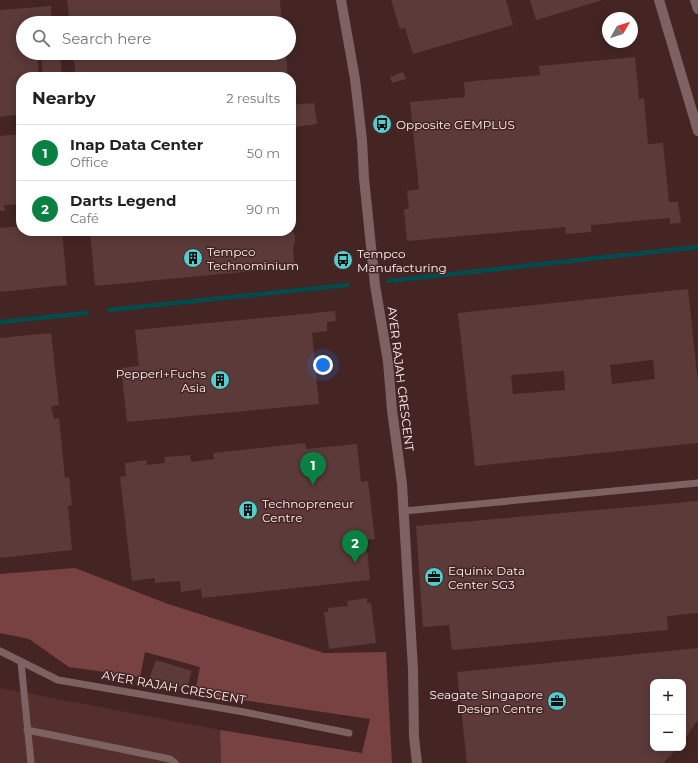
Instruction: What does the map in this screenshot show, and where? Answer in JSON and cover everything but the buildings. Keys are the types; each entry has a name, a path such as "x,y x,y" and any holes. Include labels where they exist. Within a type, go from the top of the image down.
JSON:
{"street":[{"name":"AYER RAJAH CRESCENT","path":"341,0 356,86 376,286 388,362 392,410 402,484 413,669 414,737 417,763"},
{"path":"659,0 698,132"},
{"path":"695,0 698,10"}],"lane":[{"path":"404,511 698,483"},
{"name":"AYER RAJAH CRESCENT","path":"0,651 58,680 244,712 349,733"},
{"path":"21,662 31,763"},
{"path":"27,730 170,759 175,763"}],"shaded area":[{"path":"75,568 168,604 324,653 386,652 392,763 221,763 220,730 362,753 370,719 195,693 200,667 145,652 140,677 69,667 29,639 0,633 0,574"},
{"path":"0,688 220,730 221,763 0,763"}],"waterway":[{"path":"388,281 698,247"},
{"path":"109,310 347,285"},
{"path":"0,322 87,313"}],"place":[{"name":"Opposite GEMPLUS","path":"382,124"},
{"name":"Tempco Technominium","path":"193,258"},
{"name":"Tempco Manufacturing","path":"343,260"},
{"name":"Pepperl+Fuchs Asia","path":"220,380"},
{"name":"Inap Data Center","path":"313,485"},
{"name":"Technopreneur Centre","path":"248,510"},
{"name":"Darts Legend","path":"355,563"},
{"name":"Equinix Data Center SG3","path":"434,577"},
{"name":"Seagate Singapore Design Centre","path":"557,701"}]}
